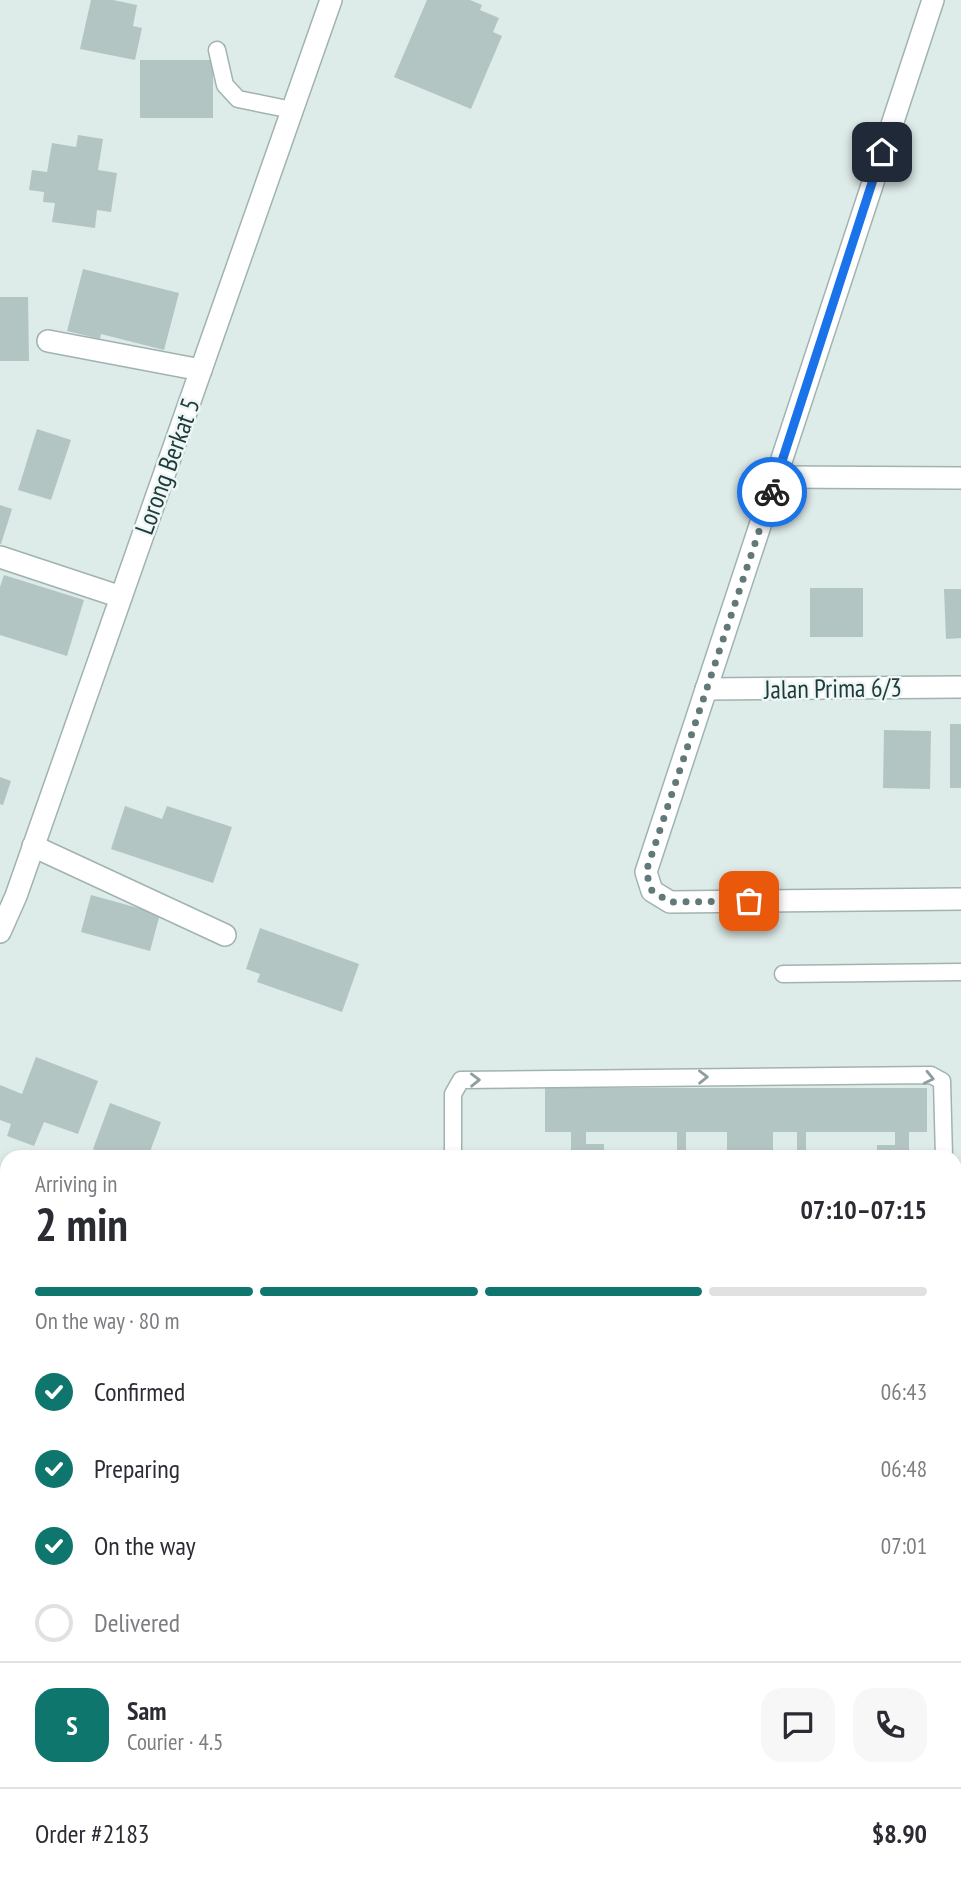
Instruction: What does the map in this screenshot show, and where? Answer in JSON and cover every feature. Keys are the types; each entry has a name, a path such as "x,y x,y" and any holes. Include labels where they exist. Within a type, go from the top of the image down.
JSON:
{"street":[{"name":"Lorong Berkat 5","path":"0,932 8,893 33,846 331,0"},
{"path":"933,0 646,872 652,891 670,902 961,899"},
{"path":"48,341 201,370"},
{"path":"777,477 961,478"},
{"path":"0,557 121,597"},
{"name":"Jalan Prima 6/3","path":"706,689 961,687"},
{"path":"33,846 225,935"}],"lane":[{"path":"217,50 225,85 238,99 292,110"},
{"path":"783,974 961,972"},
{"path":"453,1150 453,1094 461,1080 931,1075 942,1081 944,1150"}],"building":[{"path":"91,0 113,0 137,5 133,26 142,28 135,60 80,49"},
{"path":"427,0 470,0 482,5 480,10 499,18 493,32 502,36 471,109 394,77"},
{"path":"140,60 213,60 213,118 140,118"},
{"path":"78,135 103,139 98,170 117,173 111,212 97,210 95,228 52,222 55,203 43,202 44,192 29,190 32,170 47,172 52,143 76,147"},
{"path":"83,269 179,293 164,350 101,334 100,339 67,331"},
{"path":"0,297 28,297 29,361 0,361"},
{"path":"37,429 71,440 51,500 18,490"},
{"path":"0,505 12,509 1,544 0,544"},
{"path":"4,575 84,600 67,656 0,635 0,587"},
{"path":"810,588 863,588 863,637 810,637"},
{"path":"944,589 961,589 961,638 946,639"},
{"path":"950,724 961,724 961,788 950,788"},
{"path":"884,730 931,731 930,789 883,788"},
{"path":"0,777 11,781 3,805 0,804"},
{"path":"125,806 162,819 167,806 232,827 213,883 111,849"},
{"path":"91,895 160,914 150,951 81,932"},
{"path":"260,928 359,964 342,1012 257,982 260,974 246,969"},
{"path":"36,1057 98,1081 78,1134 44,1122 34,1146 7,1136 11,1124 0,1120 0,1085 22,1094"},
{"path":"545,1088 927,1088 927,1132 909,1132 909,1150 877,1150 877,1145 895,1145 895,1132 806,1132 806,1150 797,1150 797,1132 773,1132 773,1150 727,1150 727,1132 686,1132 686,1150 677,1150 677,1132 586,1132 586,1144 604,1144 604,1150 571,1150 571,1132 545,1132"},
{"path":"110,1103 161,1122 151,1150 93,1149"}],"way so far":[{"path":"749,901 670,902 652,891 646,872 772,492"}],"route":[{"path":"772,492 882,152"}]}
